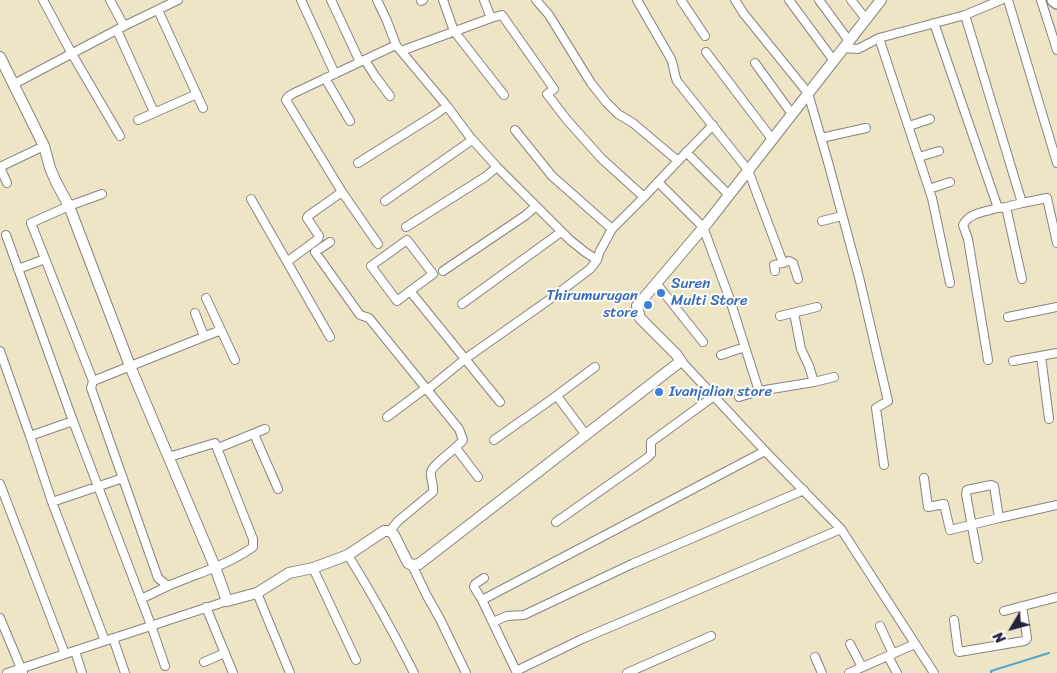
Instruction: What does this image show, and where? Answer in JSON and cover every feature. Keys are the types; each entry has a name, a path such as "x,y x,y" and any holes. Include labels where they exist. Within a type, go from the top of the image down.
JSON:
{"main road":[{"path":"1053,0 1057,3"}],"street":[{"path":"43,0 120,136"},
{"path":"110,0 154,112"},
{"path":"14,84 178,0"},
{"path":"301,0 335,74"},
{"path":"330,0 355,52 390,96"},
{"path":"377,0 388,21 398,48 447,106 472,140 561,232 584,252 597,260"},
{"path":"443,0 454,31 504,95"},
{"path":"484,0 491,18"},
{"path":"536,0 549,15 591,83 606,102 618,114 678,161"},
{"path":"637,0 671,59 677,82 748,170 783,263"},
{"path":"681,0 705,36"},
{"path":"735,0 808,94 859,277 888,400 876,408 884,464"},
{"path":"789,0 834,61"},
{"path":"819,0 847,44 858,49 879,38 965,15 1001,0"},
{"path":"851,0 866,19"},
{"path":"881,0 703,228 637,306 640,318 841,529 934,673"},
{"path":"1008,0 1057,163"},
{"path":"1041,0 1057,50"},
{"path":"158,10 203,108"},
{"path":"378,244 342,192 286,100 288,96 387,50 502,15 554,89 547,94 567,120 602,159 644,197"},
{"path":"965,15 1022,204"},
{"path":"934,23 998,208"},
{"path":"879,38 932,198 950,283"},
{"path":"706,52 772,139"},
{"path":"0,57 44,146 50,168 69,206 130,366 215,567 226,601"},
{"path":"755,62 792,114"},
{"path":"325,78 350,121"},
{"path":"138,120 197,94"},
{"path":"358,163 447,106"},
{"path":"909,126 930,119"},
{"path":"387,417 590,269 597,260 612,229 713,125"},
{"path":"821,138 866,128"},
{"path":"514,130 552,176 612,229"},
{"path":"385,201 472,140"},
{"path":"7,183 0,166 44,146"},
{"path":"919,157 939,151"},
{"path":"686,152 729,195"},
{"path":"406,227 497,167"},
{"path":"658,182 703,228 729,297 759,391"},
{"path":"929,189 950,182"},
{"path":"288,261 318,239 319,236 308,216 342,192"},
{"path":"102,194 31,223 93,382 92,388 158,578 168,586"},
{"path":"988,360 968,240 963,225 966,219 972,215 998,208 1047,198 1057,243"},
{"path":"251,199 330,337"},
{"path":"443,271 536,206"},
{"path":"1006,206 1022,279"},
{"path":"822,221 842,216"},
{"path":"462,304 561,232"},
{"path":"6,235 73,421 165,666"},
{"path":"406,240 433,274 410,291 397,300 370,266 406,240"},
{"path":"330,242 315,252 360,315 369,318 459,429 462,440 456,448 432,468 430,474 434,485 432,492 398,521 390,531"},
{"path":"18,269 45,260"},
{"path":"775,271 774,265 789,261 793,263 798,278"},
{"path":"656,284 703,342"},
{"path":"410,291 500,402"},
{"path":"206,298 234,360"},
{"path":"780,316 817,307"},
{"path":"1008,317 1057,307"},
{"path":"195,313 204,336"},
{"path":"794,313 801,349 814,382"},
{"path":"93,382 221,330"},
{"path":"721,355 745,347"},
{"path":"0,351 52,502 109,640 125,673"},
{"path":"1014,361 1057,353"},
{"path":"1041,356 1049,420"},
{"path":"412,565 419,564 681,361"},
{"path":"494,440 595,367"},
{"path":"739,397 759,391 834,377"},
{"path":"557,396 586,435"},
{"path":"556,522 647,458 651,454 651,442 714,396"},
{"path":"30,436 73,421"},
{"path":"218,448 265,429"},
{"path":"254,434 278,489"},
{"path":"141,599 215,567 253,548 253,539 216,443 169,456"},
{"path":"456,448 478,477"},
{"path":"482,600 765,451"},
{"path":"52,502 123,478"},
{"path":"924,478 928,507 944,504 950,530 1057,505"},
{"path":"0,484 65,654"},
{"path":"978,559 966,494 967,490 994,486 999,518"},
{"path":"493,622 507,616 524,615 632,564 804,490"},
{"path":"484,578 475,584 474,587 493,622 516,672 582,640 841,529"},
{"path":"7,673 22,671 65,654 151,625 257,593 289,573 313,568 348,555 384,531 390,531 394,535 408,563 412,565 466,673"},
{"path":"348,555 393,631 414,673"},
{"path":"313,568 356,660"},
{"path":"257,593 290,673"},
{"path":"1004,611 1057,597"},
{"path":"954,620 958,650 962,653 1024,641 1027,638 1022,606"},
{"path":"206,607 233,673"},
{"path":"0,618 22,671"},
{"path":"880,626 898,673"},
{"path":"627,673 711,636"},
{"path":"850,644 862,668"},
{"path":"849,673 915,644"},
{"path":"75,651 82,673"},
{"path":"204,662 225,653"},
{"path":"814,657 822,673"}],"waterway":[{"path":"991,673 991,671 1049,653"}],"place":[{"name":"Suren Multi Store","path":"661,293"},
{"name":"Thirumurugan store","path":"648,305"},
{"name":"Ivanjalian store","path":"659,392"}]}
